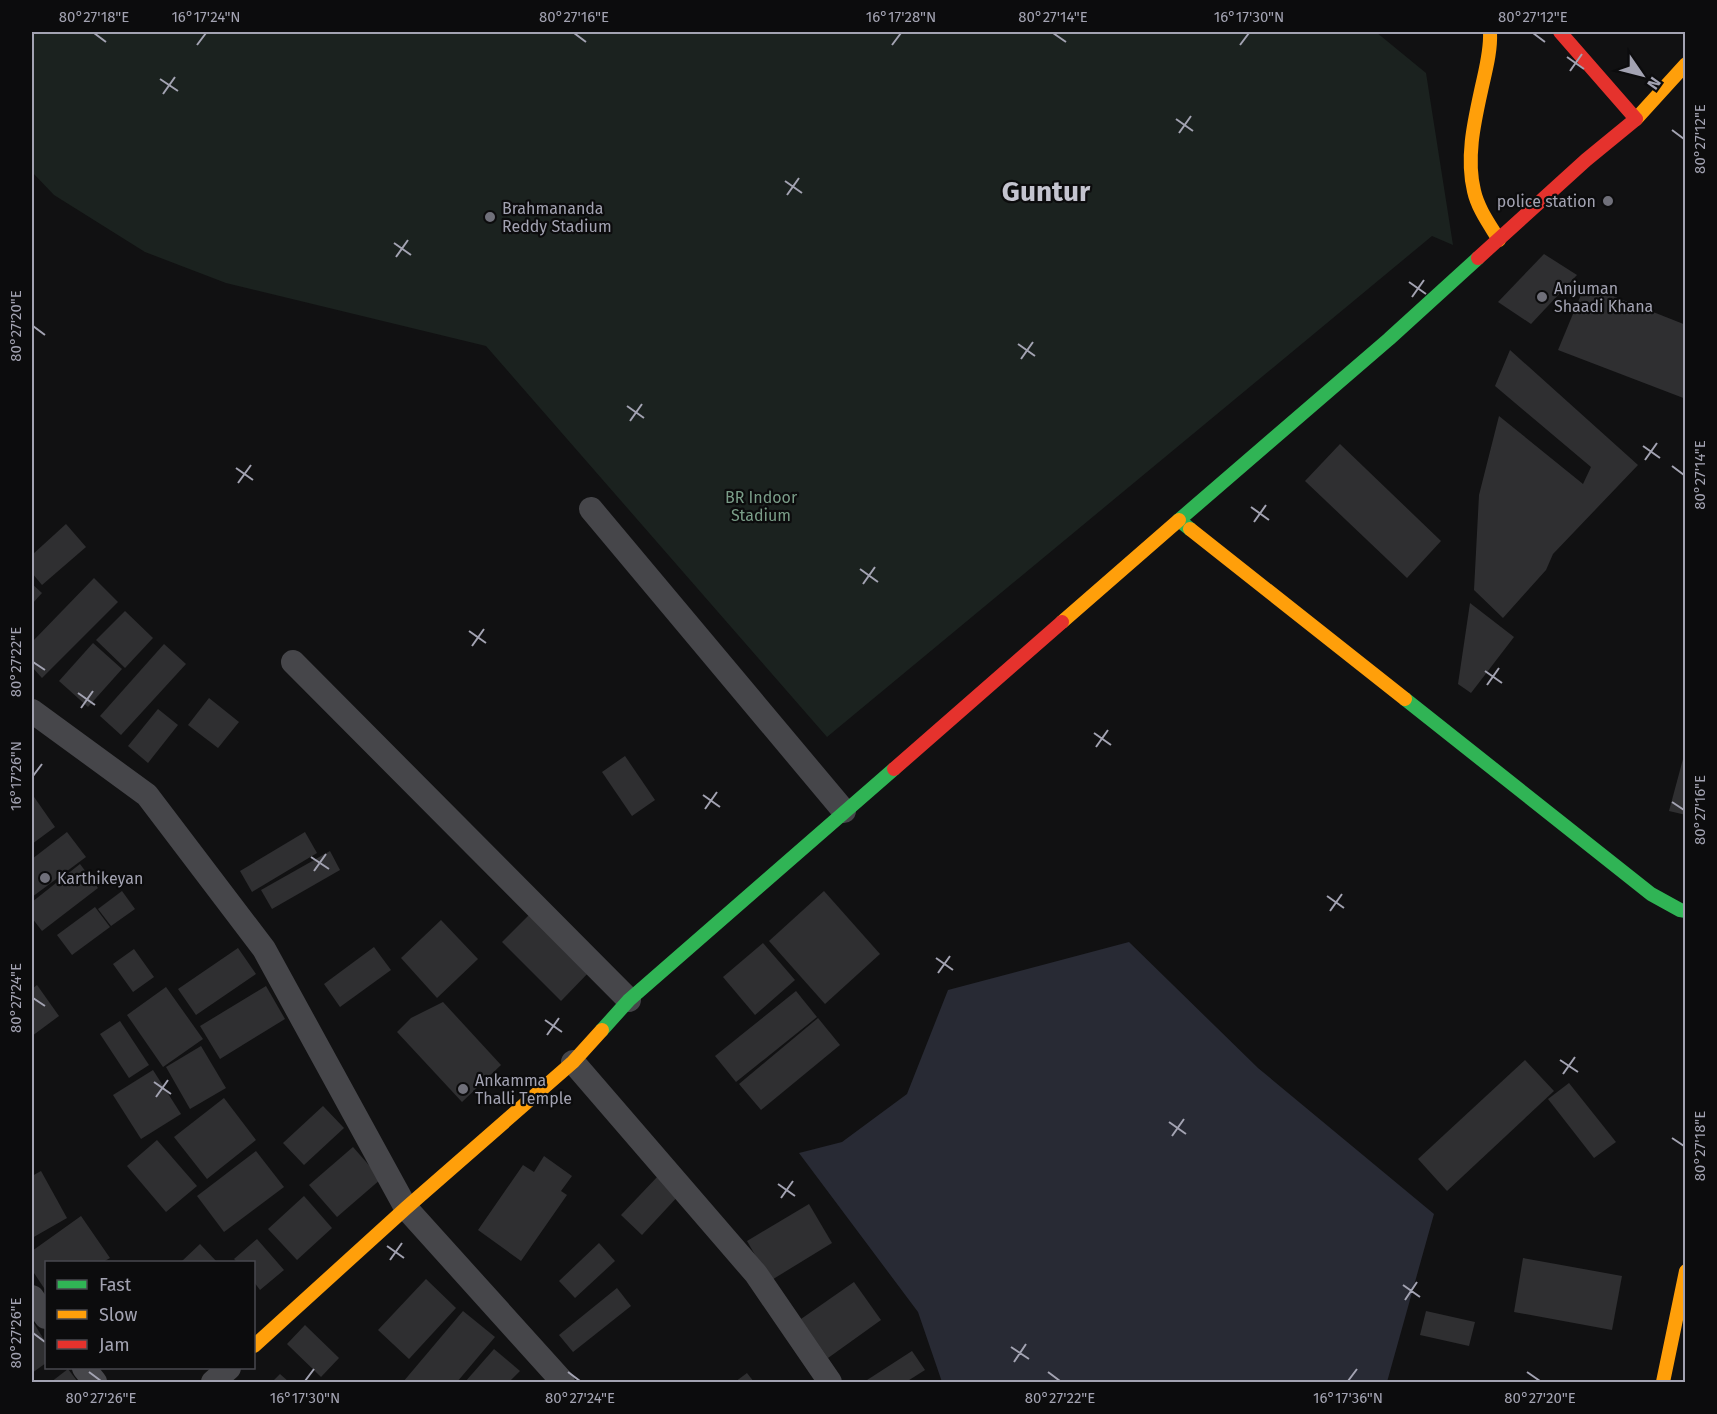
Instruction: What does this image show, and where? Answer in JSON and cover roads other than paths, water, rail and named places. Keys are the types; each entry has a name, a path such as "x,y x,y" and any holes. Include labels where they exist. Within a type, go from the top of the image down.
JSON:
{"main road":[{"path":"1490,32 1487,62 1472,136 1470,162 1475,193 1499,240"},
{"path":"1560,32 1636,119"},
{"path":"255,1345 406,1208 573,1062 628,1000 1389,339 1586,160 1636,119 1686,64"},
{"path":"1179,520 1651,894 1686,911"},
{"path":"1663,1383 1686,1271"}],"street":[{"path":"591,508 844,811"},
{"path":"293,662 628,1000"},
{"path":"32,711 147,795 264,950 406,1208 563,1383"},
{"path":"573,1062 756,1274 830,1383"},
{"path":"32,1297 45,1316"},
{"path":"85,1369 95,1383"},
{"path":"213,1383 228,1369"}],"place":[{"name":"police station","path":"1608,201"},
{"name":"Brahmananda Reddy Stadium","path":"490,217"},
{"name":"Anjuman Shaadi Khana","path":"1542,297"},
{"name":"Karthikeyan","path":"45,878"},
{"name":"Ankamma Thalli Temple","path":"463,1089"}],"district":[{"name":"Guntur","path":"1046,191"}],"park label":[{"name":"BR Indoor Stadium","path":"761,506"}]}
